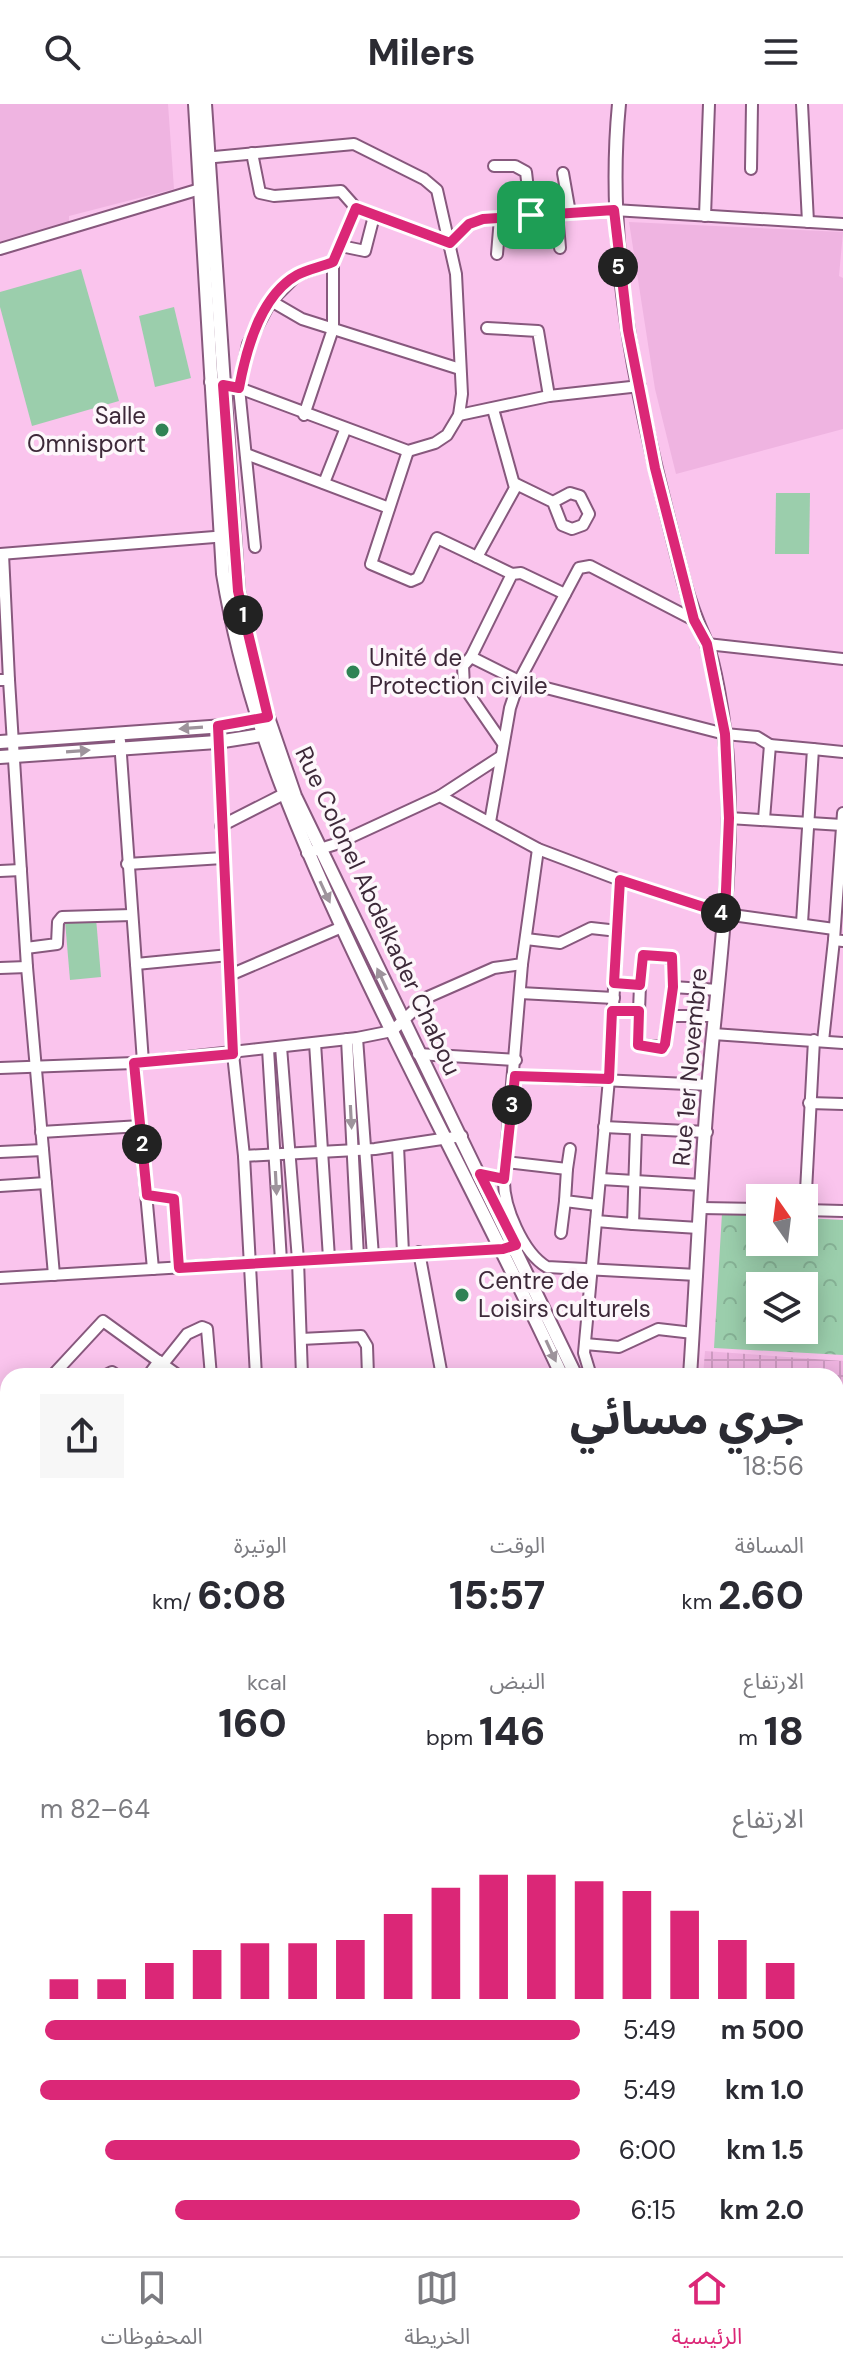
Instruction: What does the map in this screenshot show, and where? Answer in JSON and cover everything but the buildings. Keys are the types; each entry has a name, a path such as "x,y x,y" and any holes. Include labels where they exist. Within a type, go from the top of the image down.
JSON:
{"main road":[{"name":"Rue Colonel Abdelkader Chabou","path":"195,104 203,158 229,618 267,735 282,795 307,853 392,1031 503,1249 558,1368"},
{"name":"Rue Colonel Abdelkader Chabou","path":"205,104 200,189 217,384"},
{"name":"Rue 1er Novembre","path":"619,104 614,210 623,302 655,468 694,620 707,644 725,734 729,818 725,914 714,1016 691,1368"},
{"path":"6,742 218,726 262,719"},
{"name":"Rue Colonel Abdelkader Chabou","path":"267,735 418,1054 516,1245 572,1368"},
{"path":"6,756 217,742 267,735"}],"street":[{"path":"705,216 709,104"},
{"path":"751,169 752,104"},
{"path":"802,104 808,222"},
{"path":"203,158 359,146 432,184 441,197 456,274 459,415 443,439 408,451 304,415 239,388 217,384"},
{"path":"252,153 260,193 274,196 341,191 356,208 450,243"},
{"path":"494,166 515,166 526,172 531,215"},
{"path":"563,173 570,213"},
{"path":"0,249 200,189"},
{"path":"304,415 333,329 333,262 356,208"},
{"path":"450,243 475,221 614,210 843,224"},
{"path":"557,213 560,248"},
{"path":"341,246 365,251 374,216"},
{"path":"497,254 500,218"},
{"path":"255,547 239,388 246,351 271,301 297,275 333,262"},
{"path":"271,301 302,319 460,369"},
{"path":"487,328 538,331 549,396"},
{"path":"459,415 549,396 640,386"},
{"path":"477,557 516,484 493,409"},
{"path":"324,483 345,430"},
{"path":"408,451 371,561 375,568 411,581 418,578 437,538 512,574 521,573 565,594"},
{"path":"246,454 389,508"},
{"path":"516,484 553,502"},
{"path":"54,1275 21,870 6,756 2,554 226,536"},
{"path":"490,822 502,742 519,681 579,568 590,566 694,620"},
{"path":"502,742 464,687 463,666 471,657 512,574"},
{"path":"707,644 843,659"},
{"path":"471,657 519,681 725,734 757,737 770,745 843,752"},
{"path":"218,726 233,1054 244,1156 256,1368"},
{"path":"120,733 136,964 141,1126 153,1269"},
{"path":"764,819 770,745"},
{"path":"802,923 813,749"},
{"path":"307,853 440,796 500,757"},
{"path":"221,826 282,795"},
{"path":"440,796 538,849 620,880 725,914 802,923 837,937"},
{"path":"805,1184 809,1103 837,937 843,813"},
{"path":"729,818 842,825"},
{"path":"538,849 522,964 504,1179 505,1201 537,1260 547,1267 697,1275"},
{"path":"127,864 223,858"},
{"path":"0,871 21,870"},
{"path":"587,1368 585,1344 609,1079 620,880"},
{"path":"26,948 57,944 58,922 62,917 132,915"},
{"path":"230,975 342,927"},
{"path":"526,939 560,943 591,928 618,931"},
{"path":"136,964 229,955"},
{"path":"643,955 667,955 673,960 670,1016 662,1049 638,1045 640,985 643,955"},
{"path":"0,1068 138,1062 352,1039 392,1031 428,997 494,968 522,964"},
{"path":"0,968 27,967"},
{"path":"614,983 640,985"},
{"path":"673,987 718,990"},
{"path":"520,993 614,998"},
{"path":"612,1011 639,1011"},
{"path":"670,1016 714,1016"},
{"path":"713,1034 843,1043"},
{"path":"352,1039 367,1149 373,1256"},
{"path":"352,1039 358,1257"},
{"path":"315,1043 329,1258"},
{"path":"281,1047 291,1151 302,1368"},
{"path":"268,1049 281,1261"},
{"path":"418,1054 516,1060"},
{"path":"515,1076 709,1085"},
{"path":"809,1103 843,1104"},
{"path":"41,1132 141,1126"},
{"path":"604,1127 707,1132"},
{"path":"633,1224 636,1130"},
{"path":"244,1156 367,1149 447,1141 462,1136"},
{"path":"398,1146 403,1253"},
{"path":"561,1233 570,1149"},
{"path":"0,1152 43,1150"},
{"path":"506,1162 567,1169"},
{"path":"480,1174 504,1179"},
{"path":"601,1179 702,1185"},
{"path":"0,1186 46,1183"},
{"path":"147,1195 174,1199 179,1268"},
{"path":"565,1201 597,1205"},
{"path":"701,1208 746,1209"},
{"path":"818,1210 843,1211"},
{"path":"596,1221 699,1228"},
{"path":"0,1278 503,1249 516,1245"},
{"path":"419,1252 441,1368"},
{"path":"59,1368 103,1321 168,1368"},
{"path":"156,1368 187,1334 202,1327 207,1329 210,1368"},
{"path":"585,1344 619,1347 658,1329 693,1333"},
{"path":"301,1339 361,1336 367,1346 368,1368"}],"shaded area":[{"path":"0,104 168,104 174,189 69,216 69,224 0,242"},
{"path":"629,222 843,232 839,276 843,278 843,429 676,474 655,389"},
{"path":"705,1351 843,1361 843,1368 704,1368"}],"green space":[{"path":"81,269 119,401 32,426 0,307 0,292"},
{"path":"174,307 191,378 155,387 139,316"},
{"path":"776,493 810,493 809,554 775,554"},
{"path":"96,918 101,977 70,980 65,921"},
{"path":"722,1213 746,1214 746,1256 818,1256 818,1219 843,1220 843,1355 714,1348"}],"place":[{"name":"Salle Omnisport","path":"162,430"},
{"name":"Unité de Protection civile","path":"353,672"},
{"name":"Centre de Loisirs culturels","path":"462,1295"}],"route":[{"path":"356,208 450,243 475,221 531,215 614,210 619,274 655,468 694,620 707,644 725,734 729,818 725,914 620,880 614,983 640,985 643,955 672,957 673,987 665,1044 662,1049 638,1045 639,1011 612,1011 609,1079 515,1076 504,1179 480,1174 516,1245 503,1249 179,1268 174,1199 147,1195 134,1063 233,1054 218,726 238,725 268,717 260,694 238,591 223,385 239,388 248,344 271,301 297,275 333,262 356,208"}]}
